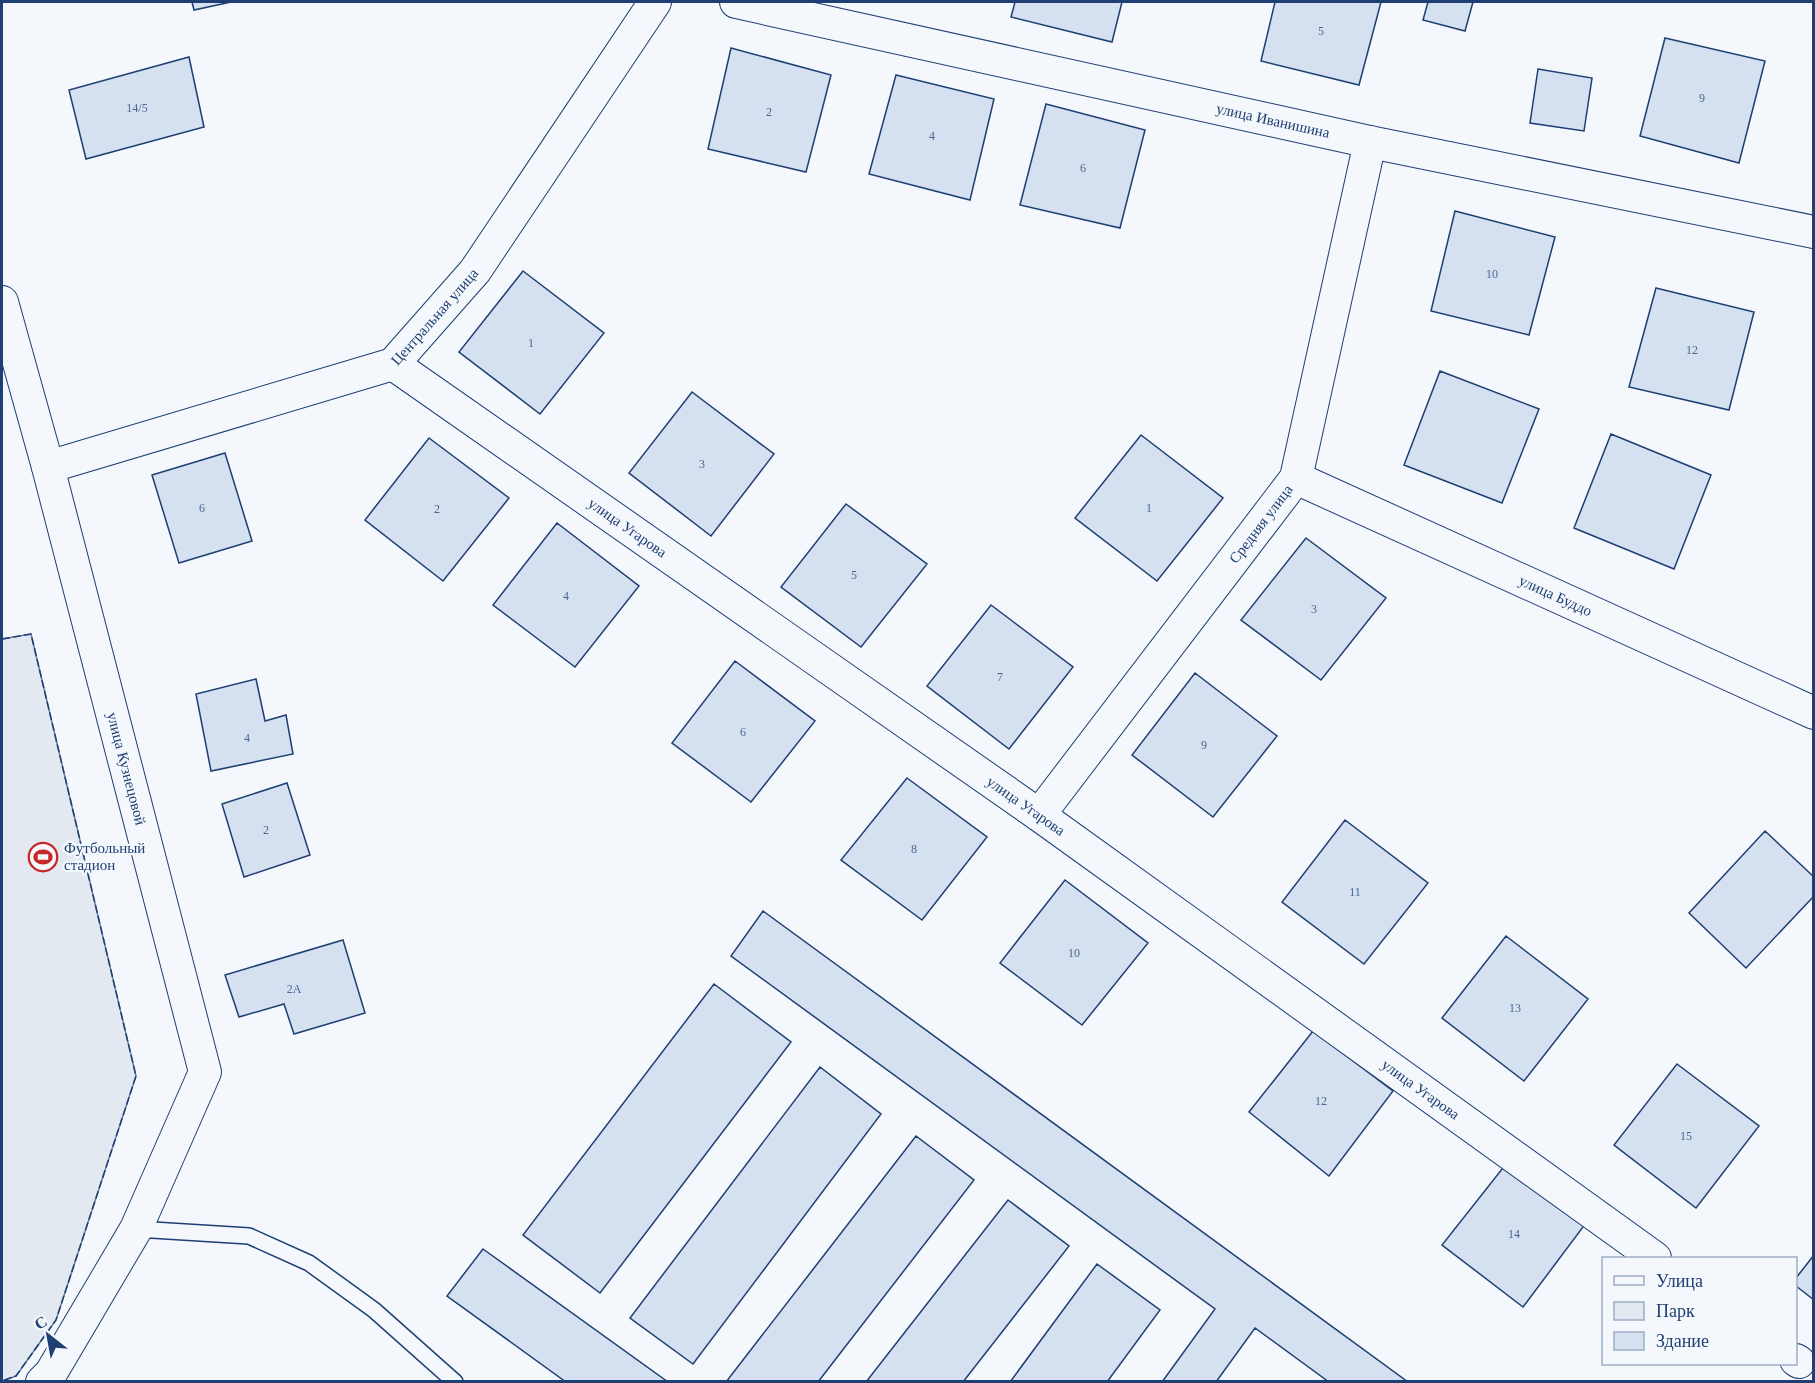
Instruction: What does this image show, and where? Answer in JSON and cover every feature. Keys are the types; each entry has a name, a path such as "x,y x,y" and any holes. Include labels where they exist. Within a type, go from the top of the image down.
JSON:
{"street":[{"name":"Центральная улица","path":"48,467 393,364 475,271 655,2"},
{"name":"улица Иванишина","path":"736,2 1370,142 1814,232"},
{"name":"Средняя улица","path":"1039,815 1296,478 1370,142"},
{"name":"улица Кузнецовой","path":"2,302 48,467 205,1072 136,1228 51,1373 42,1382"},
{"name":"улица Угарова","path":"393,364 1039,815 1654,1257"},
{"name":"улица Буддо","path":"1296,478 1814,713"}],"lane":[{"path":"136,1228 249,1236 309,1263 374,1311 454,1382"}],"green space":[{"name":"Футбольный стадион","path":"31,634 136,1076 56,1320 16,1376 2,1381 2,639"}],"building":[{"path":"192,2 231,2 194,10"},
{"path":"1015,2 1122,2 1112,42 1011,17"},
{"path":"1275,2 1381,2 1359,85 1261,61"},
{"path":"1428,2 1473,2 1465,31 1423,20"},
{"path":"1665,38 1765,61 1739,163 1640,136"},
{"path":"731,48 831,75 806,172 708,149"},
{"path":"189,57 204,127 86,159 69,90"},
{"path":"1538,69 1592,78 1584,131 1530,123"},
{"path":"896,75 994,99 970,200 869,174"},
{"path":"1046,104 1145,130 1120,228 1020,205"},
{"path":"1455,211 1555,237 1529,335 1431,311"},
{"path":"523,271 604,333 540,414 459,352"},
{"path":"1656,288 1754,312 1729,410 1629,387"},
{"path":"1440,371 1539,409 1502,503 1404,465"},
{"path":"692,392 774,454 711,536 629,473"},
{"path":"1611,434 1711,475 1674,569 1574,528"},
{"path":"1141,435 1223,498 1157,581 1075,518"},
{"path":"429,438 509,498 443,581 365,520"},
{"path":"225,453 252,541 179,563 152,475"},
{"path":"846,504 927,564 861,647 781,587"},
{"path":"557,523 639,586 575,667 493,605"},
{"path":"1306,538 1386,598 1321,680 1241,620"},
{"path":"991,605 1073,667 1009,749 927,686"},
{"path":"735,661 815,721 751,802 672,743"},
{"path":"1195,673 1277,736 1213,817 1132,755"},
{"path":"256,679 265,721 286,715 293,754 211,771 196,694"},
{"path":"907,778 987,837 922,920 841,860"},
{"path":"287,783 310,855 244,877 222,804"},
{"path":"1345,820 1428,883 1364,964 1282,902"},
{"path":"1765,831 1814,877 1814,896 1746,968 1689,913"},
{"path":"1065,880 1148,943 1082,1025 1000,963"},
{"path":"763,911 1408,1382 1329,1382 1255,1328 1216,1382 1162,1382 1215,1309 731,956"},
{"path":"1506,936 1588,999 1524,1081 1442,1018"},
{"path":"343,940 365,1013 294,1034 284,1004 239,1017 225,975"},
{"path":"714,984 791,1042 600,1293 523,1235"},
{"path":"1313,1031 1393,1091 1329,1176 1249,1112"},
{"path":"1677,1064 1759,1126 1696,1208 1614,1145"},
{"path":"820,1067 881,1114 693,1364 630,1318"},
{"path":"916,1136 974,1180 818,1382 726,1382"},
{"path":"1506,1164 1586,1223 1523,1307 1442,1245"},
{"path":"1008,1200 1069,1246 963,1382 866,1382"},
{"path":"483,1249 668,1382 566,1382 447,1296"},
{"path":"1814,1255 1814,1300 1797,1287 1797,1277"},
{"path":"1097,1264 1160,1310 1107,1382 1010,1382"}],"fence":[{"path":"2,639 31,634 136,1076 56,1320 16,1376 2,1381"}],"place":[{"name":"Футбольный стадион","path":"43,857"}]}
